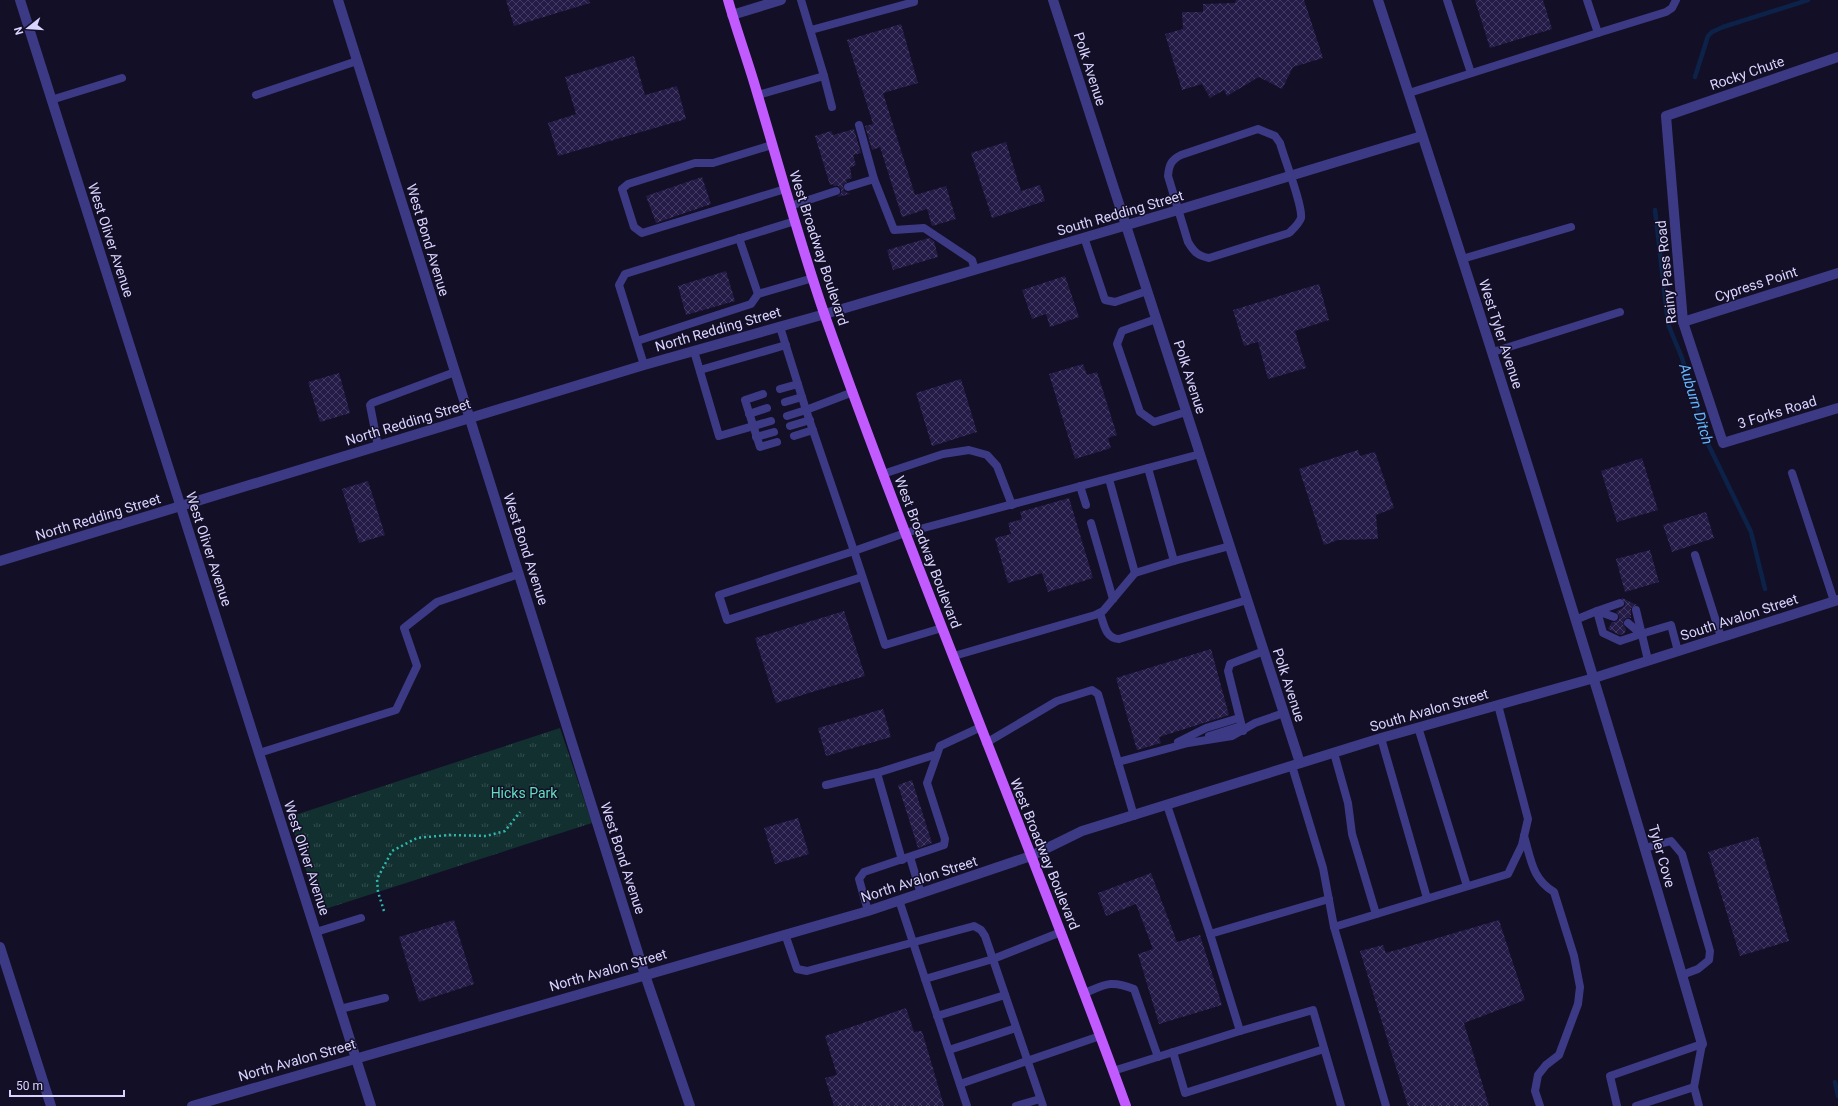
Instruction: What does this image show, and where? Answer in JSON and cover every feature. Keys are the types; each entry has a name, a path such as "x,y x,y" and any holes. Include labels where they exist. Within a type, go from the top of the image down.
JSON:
{"main road":[{"name":"West Broadway Boulevard","path":"728,0 758,95 784,189 825,314 853,392 905,533 954,656 986,743 1085,993 1126,1106"}],"street":[{"name":"West Oliver Avenue","path":"20,0 371,1106"},
{"name":"West Bond Avenue","path":"338,0 645,974 690,1106"},
{"path":"732,15 781,0"},
{"name":"Polk Avenue","path":"1053,0 1284,713 1296,764"},
{"name":"West Tyler Avenue","path":"1378,0 1492,352 1594,678"},
{"name":"Rocky Chute","path":"1666,116 1838,57"},
{"name":"Rainy Pass Road","path":"1666,116 1683,322 1723,443"},
{"name":"South Redding Street","path":"825,314 1422,136"},
{"name":"Cypress Point","path":"1683,322 1838,273"},
{"name":"North Redding Street","path":"0,561 644,365 825,314"},
{"name":"3 Forks Road","path":"1723,443 1838,408"},
{"name":"South Avalon Street","path":"1031,856 1082,831 1381,738 1594,678 1836,601"},
{"name":"Tyler Cove","path":"1594,678 1702,1044"},
{"name":"North Avalon Street","path":"192,1106 645,974 868,911 1031,856"},
{"path":"0,947 51,1106"}],"lane":[{"path":"801,0 811,30 832,107"},
{"path":"811,30 914,2 914,0"},
{"path":"1447,0 1471,73"},
{"path":"1587,0 1598,33"},
{"path":"1408,93 1666,12 1672,8 1676,0"},
{"path":"256,95 357,61"},
{"path":"758,95 824,76"},
{"path":"51,100 122,78"},
{"path":"859,125 874,179 894,230 924,228 972,260 975,270"},
{"path":"1258,130 1275,136 1280,143 1299,206 1301,218 1296,227 1289,232 1209,258 1194,252 1188,242 1178,210 1168,176 1169,168 1173,159 1181,155 1258,130"},
{"path":"772,145 713,163 695,163 628,184 622,189 634,227 642,233 784,189"},
{"path":"848,187 874,179"},
{"path":"790,206 836,191"},
{"path":"644,365 619,285 625,274 795,221"},
{"path":"1462,259 1571,227"},
{"path":"739,238 758,294"},
{"path":"1084,238 1105,300 1115,302 1147,291"},
{"path":"637,341 751,304 758,294 813,278"},
{"path":"1492,352 1620,312"},
{"path":"1156,319 1122,331 1117,344 1140,412 1154,422 1186,412"},
{"path":"780,327 806,410 885,646 942,628"},
{"path":"700,370 786,345"},
{"path":"694,351 719,436 771,421"},
{"path":"378,446 370,405 372,403 455,372"},
{"path":"780,389 798,384"},
{"path":"787,416 853,392"},
{"path":"763,394 745,400 749,414 760,447 777,442"},
{"path":"785,402 802,397"},
{"path":"749,414 767,408"},
{"path":"790,426 810,420"},
{"path":"794,436 813,430"},
{"path":"756,437 774,432"},
{"path":"883,474 943,454 969,450 987,455 997,466 1012,505"},
{"path":"862,577 727,620 720,595 905,533 1200,454"},
{"path":"1148,468 1174,561"},
{"path":"1792,473 1836,601"},
{"path":"1109,479 1135,573"},
{"path":"1080,486 1086,505"},
{"path":"1091,523 1113,600"},
{"path":"954,656 1100,613 1113,600 1135,573 1230,546"},
{"path":"1696,555 1721,637"},
{"path":"259,753 396,710 417,666 404,628 437,602 519,574"},
{"path":"1100,613 1107,634 1112,639 1119,639 1247,600"},
{"path":"1575,620 1620,603"},
{"path":"1636,610 1648,660"},
{"path":"1597,611 1614,617"},
{"path":"1597,611 1603,633 1620,641 1671,625 1678,651"},
{"path":"1628,623 1641,634"},
{"path":"1241,725 1229,680 1228,671 1230,664 1264,651"},
{"path":"986,743 1057,700 1092,690 1098,694 1134,816"},
{"path":"1334,927 1508,874 1522,845 1528,819 1498,705"},
{"path":"1169,748 1206,728 1255,723 1284,713"},
{"path":"1188,743 1232,736 1241,725"},
{"path":"1118,762 1188,743 1241,725"},
{"path":"868,911 859,880 864,872 944,845 946,838 927,783 940,746 980,727"},
{"path":"1418,727 1467,886"},
{"path":"1381,738 1427,898"},
{"path":"1334,753 1348,803 1352,834 1376,914"},
{"path":"826,785 877,773 937,754"},
{"path":"1296,764 1323,868 1334,927 1386,1106"},
{"path":"877,773 906,858 921,894"},
{"path":"1167,805 1240,1030"},
{"path":"1524,836 1538,878 1545,886 1554,892 1574,956 1580,987 1578,1004 1559,1055 1546,1065 1538,1075 1535,1091 1540,1106"},
{"path":"1645,848 1670,841 1682,854 1710,951 1709,960 1698,969 1682,975"},
{"path":"1210,934 1329,899"},
{"path":"899,900 967,1106"},
{"path":"316,932 361,918"},
{"path":"785,934 797,969 807,971 974,926 981,930 985,936 1042,1102 1016,1106"},
{"path":"925,979 993,959 1061,932"},
{"path":"1085,993 1106,984 1119,984 1134,989 1158,1057"},
{"path":"937,1016 1005,995"},
{"path":"340,1009 385,998"},
{"path":"1113,1071 1240,1030 1313,1010 1341,1106"},
{"path":"949,1050 1016,1028"},
{"path":"960,1084 1028,1062 1100,1036"},
{"path":"1617,1106 1610,1076 1702,1044 1694,1087 1699,1106"},
{"path":"1173,1052 1186,1093 1324,1049"},
{"path":"1636,1106 1694,1087"}],"path":[{"path":"384,911 378,892 377,879 392,851 417,838 448,835 486,836 505,831 520,812"}],"green space":[{"name":"Hicks Park","path":"560,728 592,823 319,911 289,817"}],"building":[{"path":"506,0 589,0 590,3 514,26"},
{"path":"1236,0 1304,0 1323,58 1293,67 1282,89 1259,77 1227,96 1224,90 1210,98 1202,84 1182,90 1165,34 1183,29 1182,12 1203,12 1203,4 1235,3"},
{"path":"1475,0 1543,0 1552,29 1490,48"},
{"path":"901,24 918,83 883,93 915,195 946,186 956,219 932,226 927,209 902,217 880,147 872,150 865,126 873,124 847,40"},
{"path":"634,56 645,95 677,86 686,119 558,156 548,123 576,114 565,77"},
{"path":"854,129 861,153 853,155 856,165 850,168 852,178 846,180 847,182 843,185 844,191 850,194 837,197 841,193 841,189 833,184 830,185 815,136 831,131 833,135"},
{"path":"1006,142 1021,191 1040,185 1045,201 992,218 971,153"},
{"path":"702,177 711,204 656,223 646,196"},
{"path":"929,238 934,241 938,257 893,270 887,250"},
{"path":"726,271 735,301 686,315 678,286"},
{"path":"1065,276 1079,317 1050,327 1046,314 1032,319 1022,290"},
{"path":"1319,284 1329,320 1295,331 1306,368 1268,379 1258,342 1244,346 1233,310"},
{"path":"1083,364 1087,375 1097,372 1117,435 1108,438 1111,448 1075,459 1049,374"},
{"path":"339,373 350,413 320,422 308,382"},
{"path":"961,379 977,432 932,446 916,393"},
{"path":"1358,450 1360,456 1375,452 1394,508 1376,515 1378,539 1338,540 1324,545 1299,469"},
{"path":"1642,458 1658,510 1617,522 1601,471"},
{"path":"368,481 385,535 359,543 342,489"},
{"path":"1069,498 1093,578 1048,592 1042,573 1008,583 995,538 1011,534 1008,523 1022,519 1020,512"},
{"path":"1706,512 1714,538 1672,552 1663,525"},
{"path":"1650,550 1659,582 1625,592 1616,559"},
{"path":"1622,598 1637,605 1631,608 1631,618 1624,620 1623,624 1626,629 1624,634 1620,635 1608,629 1612,622 1619,619 1616,612 1624,607 1625,604"},
{"path":"844,611 865,676 776,703 755,638"},
{"path":"1211,649 1229,715 1159,737 1161,743 1137,750 1116,678"},
{"path":"883,709 891,737 826,756 818,728"},
{"path":"912,780 932,843 918,848 898,785"},
{"path":"798,818 809,854 775,864 764,828"},
{"path":"1758,837 1789,941 1740,956 1708,852"},
{"path":"1151,873 1177,942 1200,935 1222,1005 1159,1024 1138,954 1153,949 1136,904 1106,916 1098,893"},
{"path":"454,920 474,984 419,1002 399,937"},
{"path":"1499,920 1525,1000 1464,1023 1489,1106 1408,1106 1360,951 1383,945 1386,953"},
{"path":"906,1008 914,1032 922,1031 944,1106 834,1106 825,1078 837,1075 825,1036"}],"waterway":[{"name":"Auburn Ditch","path":"1695,77 1708,36 1712,32 1723,27 1808,0"},
{"name":"Auburn Ditch","path":"1655,210 1668,324 1682,358 1709,446 1751,532 1765,589"},
{"name":"Auburn Ditch","path":"1835,1082 1838,1096"}]}
